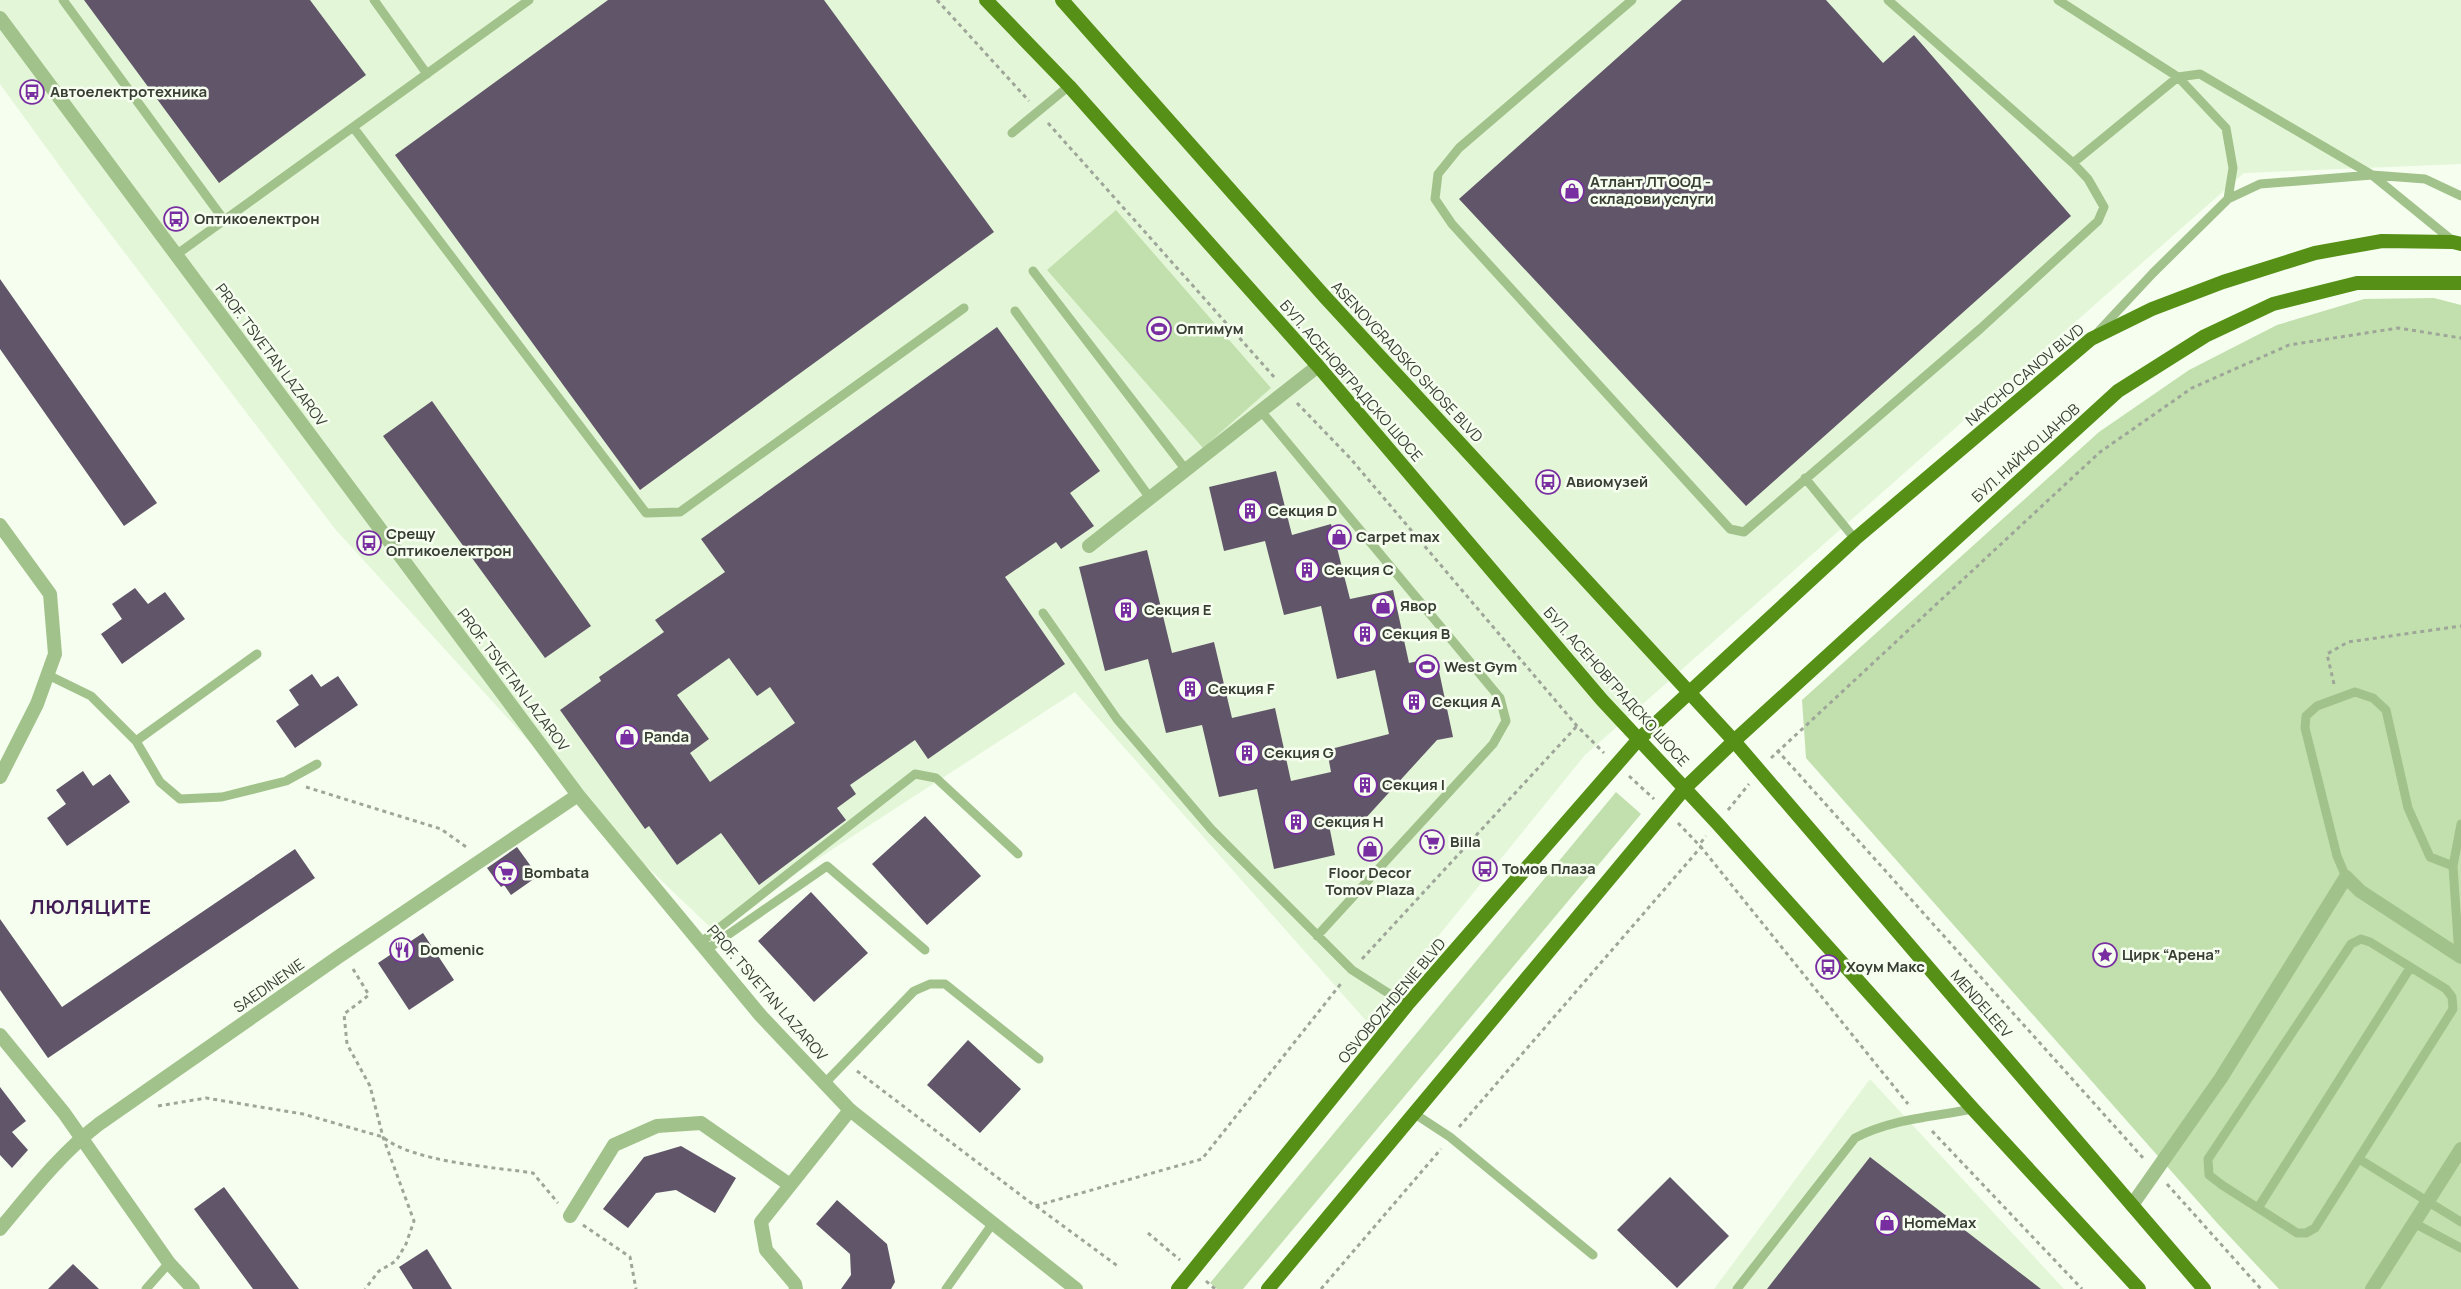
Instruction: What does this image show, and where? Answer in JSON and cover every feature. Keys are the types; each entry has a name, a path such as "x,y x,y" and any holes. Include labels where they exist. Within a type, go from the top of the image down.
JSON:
{"main road":[{"name":"БУЛ. АСЕНОВГРАДСКО ШОСЕ","path":"986,0 1069,86 1318,366 1582,677 1638,740 1685,788"},
{"name":"ASENOVGRADSKO SHOSE BLVD","path":"1062,0 1325,297 1734,741"},
{"name":"NAYCHO CANOV BLVD","path":"1690,692 1855,539 2091,339 2152,309 2223,282 2315,253 2382,241 2457,243"},
{"name":"БУЛ. НАЙЧО ЦАНОВ","path":"1685,788 1734,741 2118,391 2205,336 2273,304 2358,284 2461,283"},
{"path":"1638,740 1690,692"},
{"name":"OSVOBOZHDENIE BLVD","path":"1178,1289 1407,1005 1638,740"},
{"name":"MENDELEEV","path":"1734,741 2204,1289"},
{"path":"1268,1289 1685,788 1973,1109 2139,1289"}],"street":[{"name":"PROF. TSVETAN LAZAROV","path":"0,18 578,795 761,1016 850,1110 1076,1289"},
{"path":"1089,546 1318,366"},
{"path":"0,525 50,594 55,654 37,704 0,777"},
{"name":"SAEDINENIE","path":"0,1229 41,1180 81,1137 342,955 578,795"},
{"path":"2132,1205 2221,1078 2346,877 2360,891 2460,957"},
{"path":"0,1035 81,1137 169,1262 193,1289"},
{"path":"796,1289 795,1284 766,1250 761,1222 850,1110"},
{"path":"570,1216 614,1145 658,1126 702,1123 790,1186"},
{"path":"2372,1289 2461,1149"}],"lane":[{"path":"63,0 224,220"},
{"path":"374,0 427,74"},
{"path":"176,255 529,0"},
{"path":"1632,0 1459,148 1438,174 1435,198 1452,224 1730,529 1744,532 1980,329 2098,221 2104,207 2088,179 2073,164 1888,0"},
{"path":"2058,0 2178,77 2226,128 2232,168 2228,199"},
{"path":"2073,164 2178,77 2200,74 2372,175 2457,243"},
{"path":"1012,133 1069,86"},
{"path":"354,127 646,513 680,512 964,308"},
{"path":"2091,339 2153,273 2228,199 2260,184 2372,175 2425,178 2461,196"},
{"path":"1033,271 1186,470"},
{"path":"1015,311 1150,498"},
{"path":"1261,410 1500,698 1506,721 1493,744 1317,936"},
{"path":"1805,478 1855,539"},
{"path":"1044,613 1117,719 1211,829 1352,970 1407,1005"},
{"path":"136,741 258,654"},
{"path":"48,675 91,696 136,741 160,782 180,799 222,797 286,781 317,764"},
{"path":"2346,877 2337,856 2305,728 2306,716 2316,706 2355,692 2373,698 2386,710 2408,808 2430,857 2453,866"},
{"path":"703,946 915,774 936,778 1018,854"},
{"path":"2460,957 2453,866 2461,824"},
{"path":"703,946 827,866 925,950"},
{"path":"2360,939 2370,942 2410,968 2446,989 2452,997 2453,1009 2314,1228 2306,1233 2297,1233 2209,1175 2208,1159 2351,944 2360,939"},
{"path":"2258,1208 2410,968"},
{"path":"825,1083 914,992 930,984 945,984 1039,1059"},
{"path":"1737,1289 1854,1138 1874,1128 1902,1120 1920,1119 1973,1109"},
{"path":"1415,1114 1450,1137 1593,1255"},
{"path":"2359,1159 2461,1222"},
{"path":"946,1289 993,1223"},
{"path":"2414,1223 2461,1248"},
{"path":"146,1289 169,1262"}],"path":[{"path":"937,0 1220,313 1286,391 1350,458 1577,726 1352,970 1202,1159 1035,1206"},
{"path":"1321,1289 1701,847 1699,845 1778,750 2100,452 2192,388 2289,345 2398,328 2461,338"},
{"path":"2338,698 2327,654 2348,642 2461,626"},
{"path":"1778,750 2261,1289"},
{"path":"286,781 358,805 441,829 465,844 481,860"},
{"path":"1681,826 1701,847 1920,1119 2082,1289"},
{"path":"342,955 357,974 368,995 344,1014 347,1044 370,1086 383,1137 414,1220 406,1244 396,1261 379,1271 365,1289"},
{"path":"845,1062 1119,1267"},
{"path":"152,1108 169,1103 206,1098 303,1114 383,1137 389,1142 415,1153 458,1162 533,1173 570,1216 630,1257 636,1289"}],"shaded area":[{"path":"0,0 2461,0 2461,164 2244,173 1585,755 1368,1023 1075,692 711,928 618,839 335,529 77,190 0,84"},
{"path":"1870,1079 2064,1289 1714,1289"}],"green space":[{"name":"Оптимум","path":"1116,210 1271,388 1203,448 1047,270"},
{"path":"2434,298 2461,305 2461,1289 2279,1289 2218,1224 1806,758 1802,700 2099,432 2189,370 2277,325 2364,299"},
{"path":"1616,792 1641,814 1243,1289 1217,1289 1210,1283"}],"building":[{"path":"84,0 310,0 366,75 219,183"},
{"path":"608,0 824,0 994,232 640,490 395,155"},
{"path":"1682,0 1826,0 1883,63 1914,35 2071,216 1746,506 1459,199"},
{"path":"0,279 157,503 124,526 0,349"},
{"path":"997,327 1100,471 1070,493 1094,526 1061,549 1056,542 1005,577 1065,664 928,759 915,740 850,785 856,794 837,808 846,820 759,885 721,833 677,865 649,826 645,829 560,710 601,681 599,677 664,632 655,620 725,572 701,539","holes":["729,658 757,696 770,687 795,723 710,782 690,753 709,739 677,695"]},
{"path":"432,401 591,626 545,658 383,436"},
{"path":"1276,471 1292,535 1331,524 1350,599 1393,590 1409,663 1436,657 1453,737 1437,740 1364,820 1329,825 1335,855 1274,869 1257,789 1219,797 1202,725 1166,733 1148,659 1105,671 1079,567 1147,550 1172,653 1214,642 1232,718 1275,708 1291,781 1331,772 1327,750 1389,734 1375,670 1337,679 1321,606 1284,615 1265,541 1224,551 1209,487"},
{"path":"135,588 148,604 165,592 185,619 122,664 101,634 122,619 112,604"},
{"path":"312,674 321,687 338,676 358,705 295,748 276,721 299,705 289,690"},
{"path":"83,771 93,786 110,774 130,802 67,846 47,818 66,804 56,790"},
{"path":"925,816 981,876 927,925 872,864"},
{"path":"517,847 538,876 511,895 504,885 501,887 487,868"},
{"path":"295,849 315,878 48,1058 0,990 0,919 62,1007"},
{"path":"811,892 868,953 814,1002 758,941"},
{"path":"423,933 454,980 409,1010 378,963"},
{"path":"968,1040 1021,1089 980,1133 927,1085"},
{"path":"0,1087 26,1121 12,1132 28,1150 12,1168 0,1155"},
{"path":"681,1146 736,1178 715,1213 676,1190 656,1193 628,1228 603,1209 644,1157"},
{"name":"HomeMax","path":"1870,1157 2041,1289 1767,1289"},
{"path":"1670,1177 1729,1236 1677,1288 1617,1230"},
{"path":"224,1187 299,1289 253,1289 194,1209"},
{"path":"837,1200 887,1244 895,1282 891,1289 841,1289 851,1275 850,1254 816,1224"},
{"path":"427,1249 452,1289 413,1289 399,1267"},
{"path":"73,1264 99,1289 48,1289"}],"place":[{"name":"Автоелектротехника","path":"32,92"},
{"name":"Атлант ЛТ ООД - складови услуги","path":"1572,191"},
{"name":"Оптикоелектрон","path":"176,219"},
{"name":"Оптимум","path":"1159,329"},
{"name":"Авиомузей","path":"1548,482"},
{"name":"Секция D","path":"1250,511"},
{"name":"Carpet max","path":"1339,537"},
{"name":"Срещу Оптикоелектрон","path":"369,543"},
{"name":"Секция C","path":"1307,570"},
{"name":"Явор","path":"1383,606"},
{"name":"Секция E","path":"1126,610"},
{"name":"Секция B","path":"1365,634"},
{"name":"West Gym","path":"1427,667"},
{"name":"Секция F","path":"1190,689"},
{"name":"Секция A","path":"1414,702"},
{"name":"Panda","path":"627,737"},
{"name":"Секция G","path":"1247,753"},
{"name":"Секция I","path":"1365,785"},
{"name":"Секция H","path":"1296,822"},
{"name":"Billa","path":"1432,842"},
{"name":"Floor Decor Tomov Plaza","path":"1370,849"},
{"name":"Томов Плаза","path":"1485,869"},
{"name":"Bombata","path":"506,873"},
{"name":"Domenic","path":"402,950"},
{"name":"Цирк “Арена”","path":"2105,955"},
{"name":"Хоум Макс","path":"1828,967"},
{"name":"HomeMax","path":"1887,1223"}],"district":[{"name":"ЛЮЛЯЦИТЕ","path":"91,907"}]}
